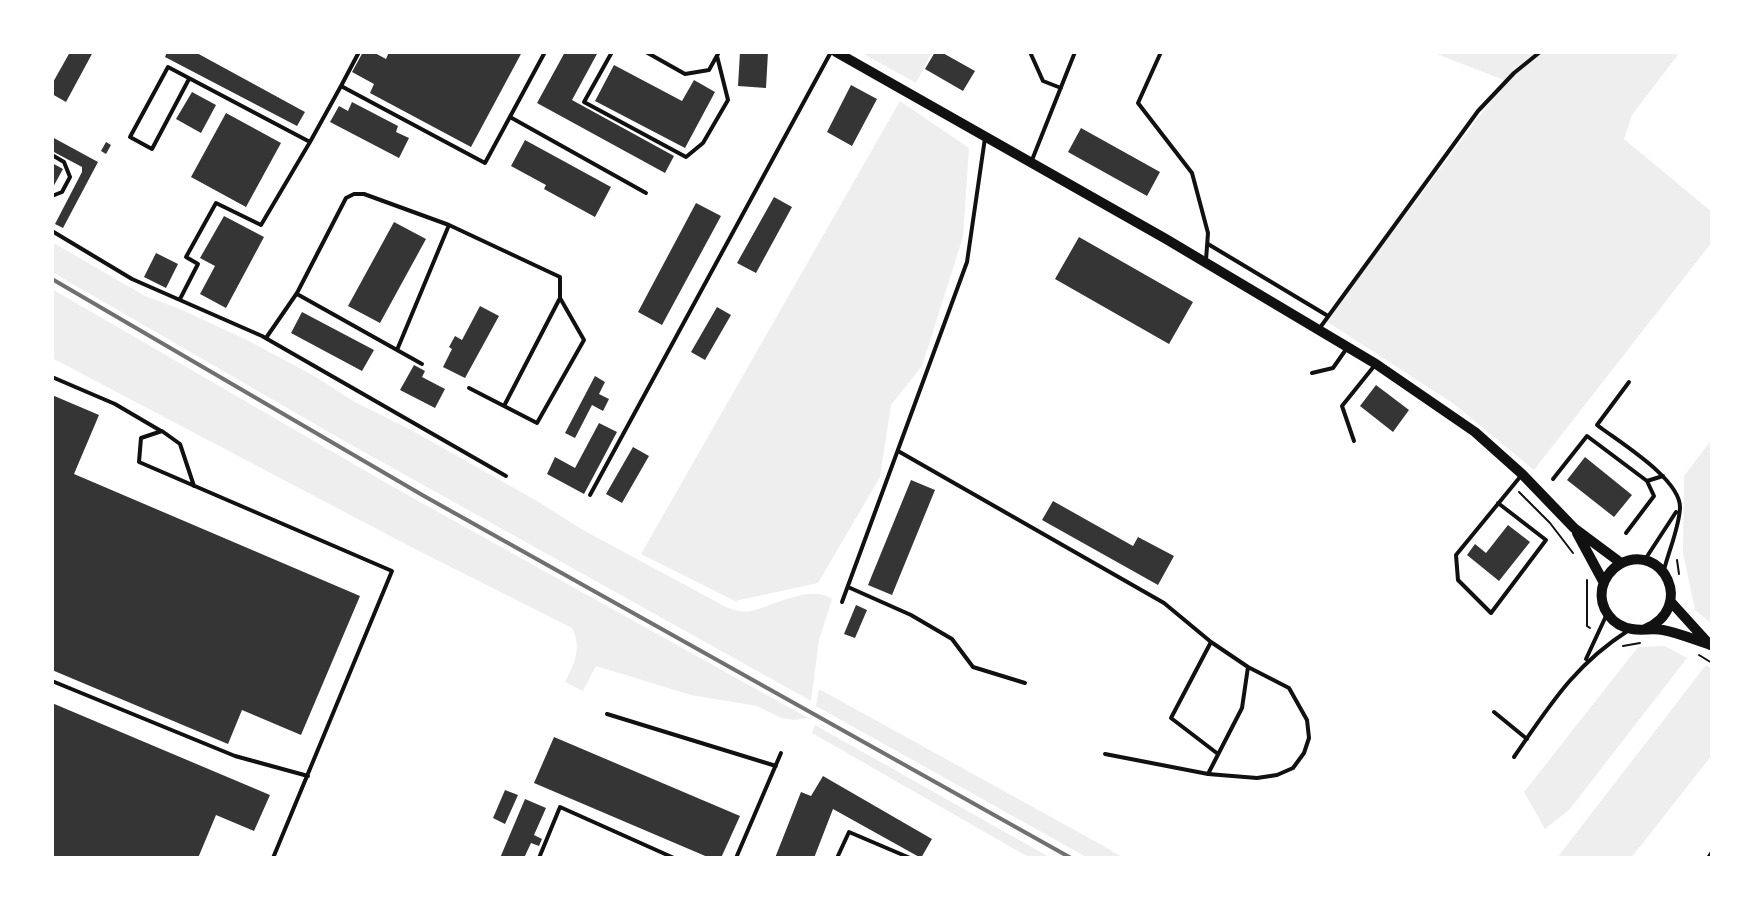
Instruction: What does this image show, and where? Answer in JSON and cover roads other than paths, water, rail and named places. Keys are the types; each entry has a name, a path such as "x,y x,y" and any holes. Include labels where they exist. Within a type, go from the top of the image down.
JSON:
{"street":[{"path":"834,52 1031,162 1376,364 1475,432 1522,474 1574,528 1621,563"},
{"path":"1574,528 1604,583"},
{"path":"1645,629 1662,619 1671,602 1671,586 1663,572 1644,561 1621,563 1604,583 1602,599 1613,621 1629,629 1662,630 1711,645"},
{"path":"1671,602 1711,645"}],"lane":[{"path":"180,300 198,264 186,257 216,203 261,225 359,52"},
{"path":"341,86 485,163 545,52"},
{"path":"612,52 584,102 686,157 703,143 728,100 718,54"},
{"path":"630,52 643,52 685,74 709,70 718,54"},
{"path":"590,495 834,52"},
{"path":"1030,52 1043,81 1061,88"},
{"path":"1031,162 1075,52"},
{"path":"1161,52 1138,103 1192,173 1208,233 1206,263"},
{"path":"1319,329 1478,111 1514,73 1540,52"},
{"path":"189,79 152,149 130,137 168,67 310,142"},
{"path":"510,117 646,193"},
{"path":"842,602 967,262 985,136"},
{"path":"52,155 64,162 70,177 62,192 52,196"},
{"path":"266,338 297,294 346,198 364,194 449,225 560,277 560,298 504,406"},
{"path":"397,350 449,225"},
{"path":"52,231 132,279 266,338 506,476"},
{"path":"1208,244 1328,316"},
{"path":"297,294 422,364"},
{"path":"469,388 537,423 584,340 560,298"},
{"path":"1312,373 1333,368 1349,347"},
{"path":"1354,441 1342,406 1376,364"},
{"path":"52,377 115,404 180,444 194,486"},
{"path":"1629,382 1597,425 1663,476 1675,490 1680,507 1663,572"},
{"path":"162,431 141,438 139,462 392,571 273,858"},
{"path":"1553,479 1587,436 1647,481 1654,496 1626,533"},
{"path":"898,451 1164,603 1211,642 1248,667 1289,688 1307,720 1309,738 1304,753 1293,768 1277,775 1257,778 1208,774 1105,754"},
{"path":"1498,503 1546,540 1491,613 1458,580 1456,555 1498,503 1522,474"},
{"path":"1647,481 1663,476"},
{"path":"1644,561 1680,507"},
{"path":"848,587 911,615 952,639 973,667 1025,683"},
{"path":"1514,757 1584,662 1607,614"},
{"path":"1584,662 1629,629"},
{"path":"1211,642 1171,718 1218,754"},
{"path":"1208,774 1242,708 1248,667"},
{"path":"52,681 235,756 308,776"},
{"path":"1494,712 1527,739"},
{"path":"607,714 776,766"},
{"path":"736,858 781,753"},
{"path":"539,858 560,807 674,858"},
{"path":"837,858 849,832 910,858"},
{"path":"1708,858 1712,852"}],"railway":[{"path":"52,279 424,496 1071,858"}]}
